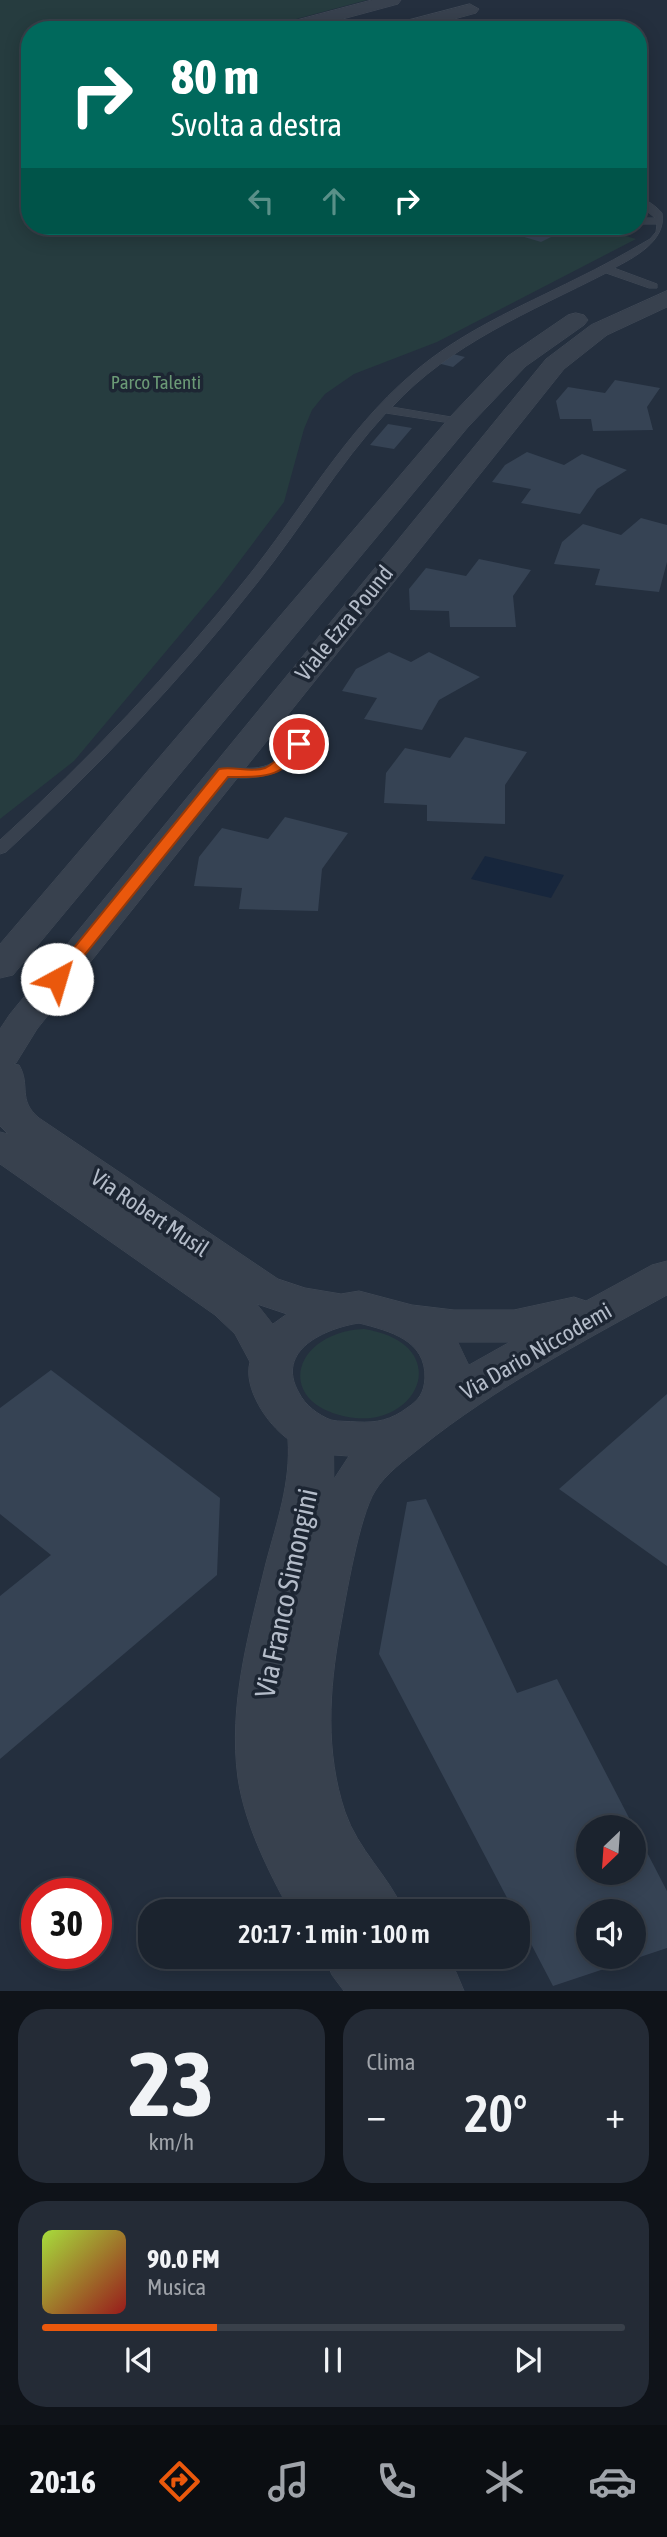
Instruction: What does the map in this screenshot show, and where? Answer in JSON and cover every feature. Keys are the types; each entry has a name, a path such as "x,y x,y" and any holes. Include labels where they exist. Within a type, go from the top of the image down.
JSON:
{"street":[{"path":"314,21 392,0"},
{"path":"422,21 476,5"},
{"path":"446,21 476,5"},
{"name":"Viale Ezra Pound","path":"0,967 313,593 459,422 505,373 548,338 577,320 662,288"},
{"name":"Viale Ezra Pound","path":"2,1066 40,1001 359,603 555,364 599,330 662,288"},
{"path":"313,593 359,603"},
{"path":"108,839 138,845 159,853"},
{"name":"Via Robert Musil","path":"2,1066 7,1110 13,1118 44,1141 263,1290 303,1303 338,1309"},
{"name":"Via Robert Musil","path":"0,1146 230,1304 250,1323 272,1361"},
{"name":"Via Dario Niccodemi","path":"413,1321 466,1329 517,1326 556,1319 651,1285"},
{"name":"Via Dario Niccodemi","path":"424,1419 494,1371 651,1285"},
{"path":"359,1307 388,1311 413,1321 434,1337 445,1355 450,1372 448,1389 424,1419 382,1440 366,1442 327,1437 310,1430 289,1415 277,1399 271,1379 272,1361 278,1347 293,1329 312,1317 338,1309 359,1307"},
{"name":"Via Franco Simongini","path":"368,1899 344,1866 325,1827 308,1766 303,1707 314,1637 346,1504 360,1476 424,1419"},
{"name":"Via Franco Simongini","path":"310,1430 311,1479 266,1664 260,1707 260,1750 266,1796 281,1839 312,1899"},
{"path":"362,1969 378,1991"},
{"path":"420,1969 436,1991"}],"lane":[{"path":"0,849 70,785 175,673 283,541 347,451 415,377 496,322 605,269 654,241 661,233 662,221 647,206"},
{"path":"647,221 662,221"},
{"path":"605,269 662,288"},
{"path":"384,409 459,422"},
{"path":"224,772 266,773 285,762 299,744 299,729 290,722 270,715"}],"green space":[{"name":"Parco Talenti","path":"0,0 367,0 289,21 21,21 21,235 622,235 636,239 437,342 354,374 325,394 312,410 304,429 284,502 220,587 74,761 0,819"},
{"path":"364,1329 393,1338 411,1351 418,1368 417,1385 407,1400 391,1412 369,1418 343,1416 321,1408 307,1396 301,1382 301,1368 308,1354 321,1342 340,1333"}],"water":[{"path":"485,856 564,875 551,898 471,879"}],"building":[{"path":"523,235 555,235 541,242 521,236"},
{"path":"449,353 465,357 453,367 437,363"},
{"path":"615,380 660,388 647,407 653,430 593,431 591,419 560,419 556,401 568,387 605,393"},
{"path":"388,424 412,428 394,449 370,445"},
{"path":"527,452 564,465 582,454 627,470 597,489 580,514 521,503 531,489 492,482 505,465"},
{"path":"641,518 667,525 667,562 659,592 595,585 600,569 554,564 562,542 583,524 621,535"},
{"path":"479,559 531,570 513,596 516,627 450,627 449,611 410,610 409,589 426,568 466,576"},
{"path":"389,652 411,662 429,652 480,677 439,700 422,730 364,719 377,698 342,691 356,669"},
{"path":"465,737 527,752 505,785 505,824 427,821 427,805 384,803 386,773 405,748 450,758"},
{"path":"285,817 348,833 322,869 318,911 239,909 242,888 194,886 199,857 222,828 268,839"},
{"path":"51,1370 220,1498 217,1575 0,1759 0,1596 51,1555 0,1514 0,1408"},
{"path":"667,1394 667,1566 559,1489"},
{"path":"426,1499 517,1693 557,1679 628,1815 576,1815 576,1885 646,1885 646,1850 667,1891 667,1948 646,1955 646,1899 576,1899 576,1969 604,1969 553,1986 530,1942 530,1899 508,1899 379,1654 407,1502"}],"route":[{"path":"57,979 224,772 256,775 266,773 285,762 299,744"}]}
